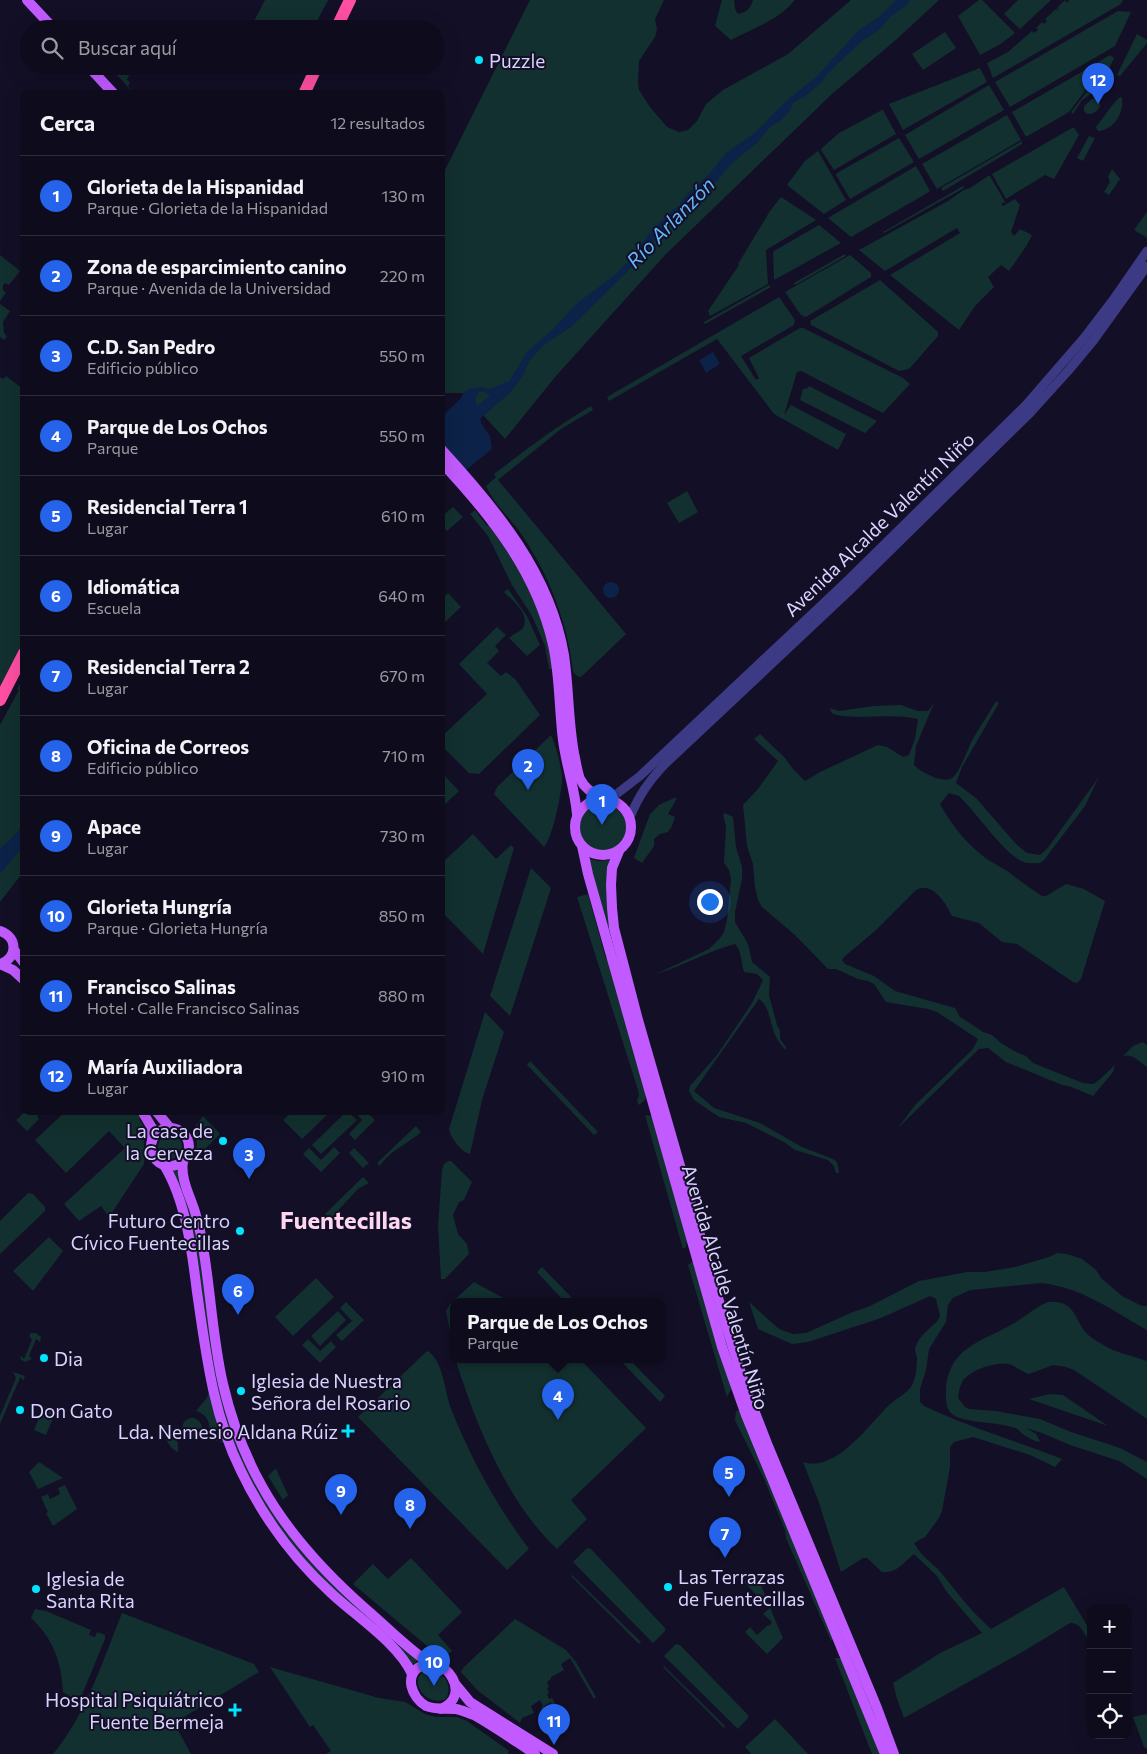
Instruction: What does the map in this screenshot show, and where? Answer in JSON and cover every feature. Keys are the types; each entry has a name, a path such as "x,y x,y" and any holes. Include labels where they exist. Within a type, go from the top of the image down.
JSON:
{"highway":[{"path":"340,20 350,0"},
{"path":"306,90 314,75"},
{"path":"0,700 20,661"}],"main road":[{"path":"27,0 46,20"},
{"path":"96,75 110,90"},
{"path":"445,454 460,475 518,559 541,606 555,655 564,750 577,814 574,829 577,838 588,851 603,856 619,851 629,839 631,832 630,817 622,806 594,794 586,788 580,777 573,747 567,678 561,643 540,581 519,543 495,510 460,475 445,465"},
{"path":"577,814 589,802 606,799"},
{"name":"Avenida Alcalde Valentín Niño","path":"582,846 588,874 722,1347 746,1415 885,1754"},
{"name":"Avenida Alcalde Valentín Niño","path":"619,851 612,868 611,885 614,928 638,1020 727,1330 747,1392 768,1446 877,1708 894,1754"},
{"path":"0,931 10,936 14,944 14,950 9,959 0,964"},
{"path":"14,950 20,958"},
{"path":"0,964 13,970 20,976"},
{"path":"144,1115 152,1128 151,1149 153,1156 164,1166 172,1180 188,1234 212,1390 225,1433 246,1482 271,1525 299,1561 331,1593 403,1658 412,1674 412,1688 417,1699 426,1706 441,1709 459,1709 473,1715 535,1754"},
{"path":"159,1115 170,1128"},
{"path":"152,1142 155,1135 170,1128 179,1130 187,1139 189,1150 182,1167 204,1251 223,1383 237,1432 252,1466 280,1516 322,1568 356,1600 431,1664 442,1667 447,1671 453,1678 456,1686 470,1702 553,1754"},
{"path":"164,1166 178,1165 184,1161"},
{"path":"412,1674 420,1666 431,1664"},
{"path":"441,1709 448,1706 454,1700 456,1686"}],"street":[{"name":"Avenida Alcalde Valentín Niño","path":"606,799 640,776 844,583 1026,405 1084,338 1147,251"},
{"name":"Avenida Alcalde Valentín Niño","path":"630,817 639,796 650,780 855,585 1041,402 1107,323 1147,266"}],"green space":[{"path":"265,0 328,0 318,20 255,20"},
{"path":"530,0 664,0 655,19 657,29 655,37 639,61 639,90 667,127 679,132 688,130 697,121 706,104 723,90 788,54 851,0 939,0 897,39 833,93 666,254 556,376 505,439 463,393 445,393 445,170"},
{"path":"722,0 734,0 735,9 738,14 748,10 753,0 795,0 781,13 765,23 731,40 715,26"},
{"path":"979,0 982,0 1015,33 999,45 980,55 958,16"},
{"path":"1018,0 1051,0 1020,29 1004,14"},
{"path":"1065,0 1067,3 1069,0 1123,0 1121,4 993,78 987,63 1008,52 1032,31 1034,33 1038,30 1036,28 1042,22 1044,24 1047,21 1045,19 1056,9 1059,11 1057,8"},
{"path":"1118,11 1131,12 1115,46 1010,107 995,82"},
{"path":"945,32 956,48 923,70 912,54"},
{"path":"1137,34 1147,40 1147,43 1120,76 1117,75"},
{"path":"1110,55 1114,58 1107,73 1093,78 1088,68"},
{"path":"980,68 987,82 903,130 889,104"},
{"path":"1085,70 1092,82 1069,112 1026,137 1012,112"},
{"path":"117,75 129,75 127,80 130,82 128,86 130,90"},
{"path":"1106,78 1100,88 1082,100 1073,114 1071,112 1096,80"},
{"path":"989,85 1004,110 919,159 905,135"},
{"path":"1120,97 1122,98 1122,104 1117,120 1109,128 1098,131 1096,127"},
{"path":"1097,98 1100,102 1098,109 1092,114 1087,114 1084,111 1084,106 1092,99"},
{"path":"882,110 896,134 834,170 821,150 822,148 839,133"},
{"path":"1007,115 1021,140 937,189 922,164"},
{"path":"1072,128 1079,135 1054,179 1045,175 1006,199 992,174"},
{"path":"1089,136 1095,138 1083,161 1077,158"},
{"path":"899,138 914,162 850,199 836,175 837,173"},
{"path":"1022,141 1022,144 943,191 941,188"},
{"path":"818,151 846,200 824,214 787,185 805,161"},
{"path":"916,166 930,191 924,195 851,237 828,218"},
{"path":"1112,169 1120,179 1109,195 1104,192 1110,182 1108,177"},
{"path":"990,176 1005,202 1001,204 1003,206 1015,199 1020,205 1011,232 1014,236 1020,229 1032,235 1009,271 1001,265 988,277 994,287 975,306 959,330 890,275 960,233 957,228 885,271 859,250 948,201"},
{"path":"963,186 964,188 883,232"},
{"path":"781,197 816,220 766,250 768,284 710,316 708,311 739,265 770,211"},
{"path":"1147,212 1147,238 1134,230"},
{"path":"819,225 841,243 774,280 774,251"},
{"path":"845,254 846,256 795,285 794,283"},
{"path":"0,255 20,271 9,285 5,283 3,285 3,290 6,293 0,301"},
{"path":"850,255 871,273 871,277 806,317 801,315 785,292"},
{"path":"880,280 938,332 938,336 909,369 899,371 811,325 810,321"},
{"path":"769,285 771,287 705,324 704,322"},
{"path":"779,297 795,320 794,325 741,356 756,380 759,378 749,358 803,328 903,378 910,384 883,413 801,371 797,372 784,415 791,405 846,434 838,450 774,414 717,339 609,401 607,397"},
{"path":"0,304 10,311 3,322 4,332 7,337 4,340 0,337"},
{"path":"6,376 20,387 20,648 0,687 0,377 3,379"},
{"path":"809,386 877,421 865,433 800,400 803,389"},
{"path":"591,406 593,410 561,429 498,480 626,634 581,677 573,672 567,636 549,583 532,550 493,499 486,486 496,477 494,474 529,447"},
{"path":"687,491 698,512 679,523 667,503"},
{"path":"453,507 463,517 447,531 445,529 445,514"},
{"path":"475,510 497,536 527,584 543,623 553,669 549,669 545,646 532,616 512,585 488,536 470,514"},
{"path":"508,589 527,616 540,645 527,656 509,638 522,629 525,619 520,609 504,592"},
{"path":"448,593 461,607 445,622 445,596"},
{"path":"497,627 506,635 495,646 499,651 487,663 501,676 506,672 516,680 540,715 479,774 469,773 445,749 445,733 487,694 459,664"},
{"path":"20,683 20,876 0,902 0,725 19,690 17,689"},
{"path":"996,701 999,703 962,767 956,783 976,798 1016,844 1027,853 1040,855 1047,849 1099,777 1085,806 1044,860 1040,863 1026,863 1005,849 959,796 949,793 940,804 949,819 976,851 1042,896 1046,896 1066,884 1084,889 1105,901 1081,979 1077,983 1073,982 1017,944 1002,942 979,923 952,916 942,899 927,888 915,891 875,931 842,960 845,964 874,976 895,991 955,1008 960,1017 983,1032 992,1035 1016,1052 1026,1056 1033,1063 1083,1083 1093,1084 1115,1065 1113,1072 1093,1096 1006,1062 988,1048 979,1049 898,1128 915,1105 973,1049 978,1039 937,1012 886,1002 874,984 836,969 828,969 795,935 762,907 758,900 753,864 747,846 743,805 758,789 778,761 754,739 760,734 805,781 878,745 887,747 903,757 909,755 915,739 918,719 897,716 844,716 833,714 829,708 839,711 874,706 901,705 918,711 928,711 934,703 916,746 914,765 932,776 948,779 952,778 958,771 974,737"},
{"path":"551,735 561,769 562,780 553,825 544,847 494,794 497,787"},
{"path":"445,776 459,791 445,804"},
{"path":"677,798 668,814 675,817 672,826 668,832 660,834 654,839 654,846 642,863 634,858 650,814 659,805"},
{"path":"602,804 611,806 619,811 624,819 626,828 624,837 619,845 611,850 602,852 593,850 585,845 580,837 578,828 580,819 585,811 593,806"},
{"path":"725,813 733,817 736,847 742,867 742,879 735,912 735,922 748,944 752,962 770,977 769,995 780,1031 780,1039 786,1050 776,1037 767,1009 759,999 694,1091 714,1108 760,1123 802,1147 833,1159 837,1162 839,1173 836,1173 834,1166 828,1160 795,1150 784,1142 746,1123 719,1117 694,1100 689,1091 690,1086 717,1055 752,1003 763,980 757,974 744,972 740,954 735,944 656,974 709,949 724,932 731,879 729,870 724,863 726,827 723,814"},
{"path":"473,834 496,859 511,845 514,848 483,954 445,915 445,860"},
{"path":"587,858 598,861 611,860 607,882 710,1286 869,1699 888,1754 725,1343"},
{"path":"531,868 551,888 510,1016 490,996"},
{"path":"588,894 646,1093 645,1100 639,1105 637,1101 638,1090 577,897"},
{"path":"485,1012 504,1032 482,1100 470,1154 463,1151 457,1144 449,1129"},
{"path":"1143,1042 1147,1045 1147,1067 1133,1057 1123,1056 1133,1046"},
{"path":"530,1061 598,1132 594,1135 527,1065"},
{"path":"22,1115 38,1115 39,1119 27,1131 16,1120"},
{"path":"62,1115 139,1115 141,1118 139,1119 145,1130 144,1164 109,1217 101,1206 79,1221 64,1204 125,1148 109,1131 66,1173 35,1140"},
{"path":"289,1115 327,1115 302,1139 283,1120"},
{"path":"343,1115 351,1115 357,1120 321,1154 312,1145"},
{"path":"358,1115 370,1115 375,1120 355,1140 349,1134 362,1120"},
{"path":"645,1115 652,1116 687,1240 686,1247 683,1249"},
{"path":"203,1116 220,1134 194,1160 197,1143 194,1131"},
{"path":"416,1126 421,1132 394,1152 380,1166 377,1163"},
{"path":"170,1135 179,1138 182,1147 179,1156 170,1159 161,1156 158,1147 161,1138"},
{"path":"334,1147 340,1153 321,1172 303,1154 309,1148 321,1160"},
{"path":"354,1148 369,1163 363,1168 349,1153"},
{"path":"451,1161 472,1182 464,1200 459,1202 453,1215 458,1234 467,1244 469,1254 445,1279 441,1279 438,1226 442,1170 444,1164"},
{"path":"177,1170 198,1242 218,1375 278,1520 420,1659 412,1665 315,1573 276,1525 242,1467 221,1411 172,1171"},
{"path":"363,1177 369,1183 358,1189 330,1219 325,1214"},
{"path":"28,1193 33,1194 45,1207 45,1211 0,1254 0,1221"},
{"path":"49,1237 63,1251 33,1291 13,1271"},
{"path":"1057,1253 1082,1259 1122,1296 1142,1306 1147,1306 1147,1330 1096,1301 1056,1285 1041,1283 970,1290 953,1298 948,1305 946,1322 929,1349 926,1370 920,1389 920,1402 924,1406 958,1421 1062,1459 1055,1467 1030,1455 973,1437 954,1442 950,1447 950,1467 942,1511 925,1537 914,1543 991,1629 1064,1587 1087,1625 1087,1638 1080,1627 1070,1623 904,1718 893,1683 940,1653 982,1633 946,1591 937,1576 914,1554 900,1567 892,1571 882,1572 867,1558 863,1558 841,1572 818,1500 803,1462 815,1464 827,1461 839,1454 850,1446 888,1406 911,1387 916,1369 916,1346 940,1316 936,1299 930,1296 881,1318 808,1342 792,1344 758,1329 749,1302 779,1329 793,1334 806,1333 870,1306 919,1281 967,1272 985,1272 1015,1267"},
{"path":"693,1261 732,1387 727,1397 688,1265"},
{"path":"542,1267 572,1298 561,1298 537,1272"},
{"path":"316,1278 334,1297 293,1336 275,1317"},
{"path":"474,1282 503,1298 457,1298"},
{"path":"346,1302 364,1320 342,1341 336,1335 352,1321 340,1308"},
{"path":"1048,1302 1057,1302 1069,1307 1082,1328 1098,1342 1117,1352 1147,1361 1147,1419 1074,1370 1053,1365 1029,1374 1008,1364 984,1367 964,1379 958,1398 969,1409 995,1411 1040,1419 1071,1432 1120,1448 1147,1462 1147,1479 1119,1461 1070,1445 1042,1433 1026,1428 1036,1434 1040,1441 1038,1442 1027,1437 1017,1429 1006,1425 964,1419 952,1414 949,1410 946,1396 948,1377 960,1355 969,1347 1016,1322"},
{"path":"450,1304 450,1332 446,1311"},
{"path":"338,1311 346,1320 320,1346 311,1336"},
{"path":"31,1333 36,1333 41,1337 40,1342 36,1339 29,1356 32,1359 25,1362 20,1359 21,1356 24,1359 32,1340 29,1336"},
{"path":"308,1339 320,1351 331,1341 336,1347 320,1363 302,1345"},
{"path":"427,1351 440,1367 450,1406 475,1462 495,1498 529,1549 507,1570 358,1417"},
{"path":"457,1363 584,1363 646,1428 571,1500 587,1519 557,1549 528,1516 503,1476 482,1433"},
{"path":"623,1363 633,1363 665,1396 660,1402"},
{"path":"13,1372 25,1376 23,1381 20,1378 0,1424 0,1416 16,1378"},
{"path":"209,1392 225,1443 207,1438 209,1425 207,1418 196,1411"},
{"path":"1050,1394 1063,1395 1108,1426 1029,1399"},
{"path":"44,1406 56,1411 46,1435 34,1430"},
{"path":"740,1410 835,1638 831,1641 786,1538 785,1530 764,1479 735,1420 736,1411"},
{"path":"192,1418 199,1421 202,1428 199,1435 192,1438 185,1435 182,1428 185,1421"},
{"path":"163,1424 175,1436 178,1443 178,1452 167,1441 163,1432"},
{"path":"39,1462 63,1478 38,1489 29,1472"},
{"path":"275,1469 288,1495 283,1500 268,1476"},
{"path":"65,1485 77,1509 53,1526 41,1497 48,1494 50,1499 60,1494 58,1488"},
{"path":"587,1548 591,1549 665,1628 665,1631 653,1643 573,1562"},
{"path":"411,1558 462,1612 438,1635 452,1651 446,1656 439,1656 353,1584 373,1564 388,1579"},
{"path":"756,1572 767,1600 764,1603 744,1582"},
{"path":"571,1576 641,1642 639,1644"},
{"path":"770,1608 783,1638 767,1654 745,1632 750,1627 757,1635 769,1626 772,1622 763,1614"},
{"path":"35,1609 46,1611 91,1630 89,1635 95,1637 97,1632 105,1635 79,1702 63,1692 55,1652 45,1634 31,1618"},
{"path":"122,1613 254,1664 259,1672 174,1723 191,1754 53,1754 75,1722 93,1686"},
{"path":"515,1619 566,1650 576,1662 596,1697 594,1699 570,1658 561,1664 564,1670 551,1677 547,1682 549,1693 547,1694 549,1699 552,1698 556,1705 553,1706 551,1702 544,1706 548,1714 546,1716 541,1708 543,1706 540,1700 531,1706 534,1713 522,1718 520,1723 477,1690 461,1672 463,1668"},
{"path":"676,1644 680,1645 748,1715 748,1718 738,1729 664,1656"},
{"path":"835,1658 841,1658 881,1754 872,1754"},
{"path":"270,1667 379,1698 405,1702 425,1714 436,1717 457,1717 467,1721 509,1751 508,1754 326,1754 331,1751 313,1725 310,1727"},
{"path":"663,1667 725,1726 724,1728"},
{"path":"426,1670 437,1672 445,1679 448,1688 446,1699 432,1700 421,1692 418,1680 420,1674"},
{"path":"1147,1714 1147,1749 1144,1747 1133,1717"},
{"path":"775,1719 808,1754 751,1754 745,1747"}],"water":[{"name":"Río Arlanzón","path":"896,0 910,0 907,5 891,16 880,29 861,42 827,74 823,81 804,97 794,102 789,112 780,121 771,126 757,143 732,163 691,208 684,211 663,230 638,261 572,326 544,345 529,361 525,372 514,388 497,397 480,391 476,396 476,402 479,408 481,423 490,436 492,449 466,470 451,463 445,473 445,414 461,398 463,393 469,389 481,387 488,389 509,382 527,352 552,330 576,304 616,274 634,255 651,231 672,210 679,206 683,198 711,172 725,154 757,131 784,103 817,76 859,30 879,17"},
{"path":"713,352 720,364 706,373 699,360"},
{"path":"608,582 614,582 619,587 617,596 608,598 603,593 603,587"},
{"path":"20,828 20,851 0,874 0,848"}],"waterway":[{"name":"Río Arlanzón","path":"469,421 508,387"}],"place":[{"name":"Puzzle","path":"479,60"},
{"name":"María Auxiliadora","path":"1098,104"},
{"name":"Zona de esparcimiento canino","path":"528,790"},
{"name":"Glorieta de la Hispanidad","path":"602,825"},
{"name":"La casa de la Cerveza","path":"223,1141"},
{"name":"C.D. San Pedro","path":"249,1179"},
{"name":"Futuro Centro Cívico Fuentecillas","path":"240,1231"},
{"name":"Idiomática","path":"238,1315"},
{"name":"Dia","path":"44,1358"},
{"name":"Iglesia de Nuestra Señora del Rosario","path":"241,1391"},
{"name":"Don Gato","path":"20,1410"},
{"name":"Parque de Los Ochos","path":"558,1420"},
{"name":"Lda. Nemesio Aldana Rúiz","path":"348,1431"},
{"name":"Residencial Terra 1","path":"729,1497"},
{"name":"Apace","path":"341,1515"},
{"name":"Oficina de Correos","path":"410,1529"},
{"name":"Residencial Terra 2","path":"725,1558"},
{"name":"Las Terrazas de Fuentecillas","path":"668,1587"},
{"name":"Iglesia de Santa Rita","path":"36,1589"},
{"name":"Glorieta Hungría","path":"434,1686"},
{"name":"Hospital Psiquiátrico Fuente Bermeja","path":"235,1710"},
{"name":"Francisco Salinas","path":"554,1745"}],"district":[{"name":"Fuentecillas","path":"346,1219"}]}
